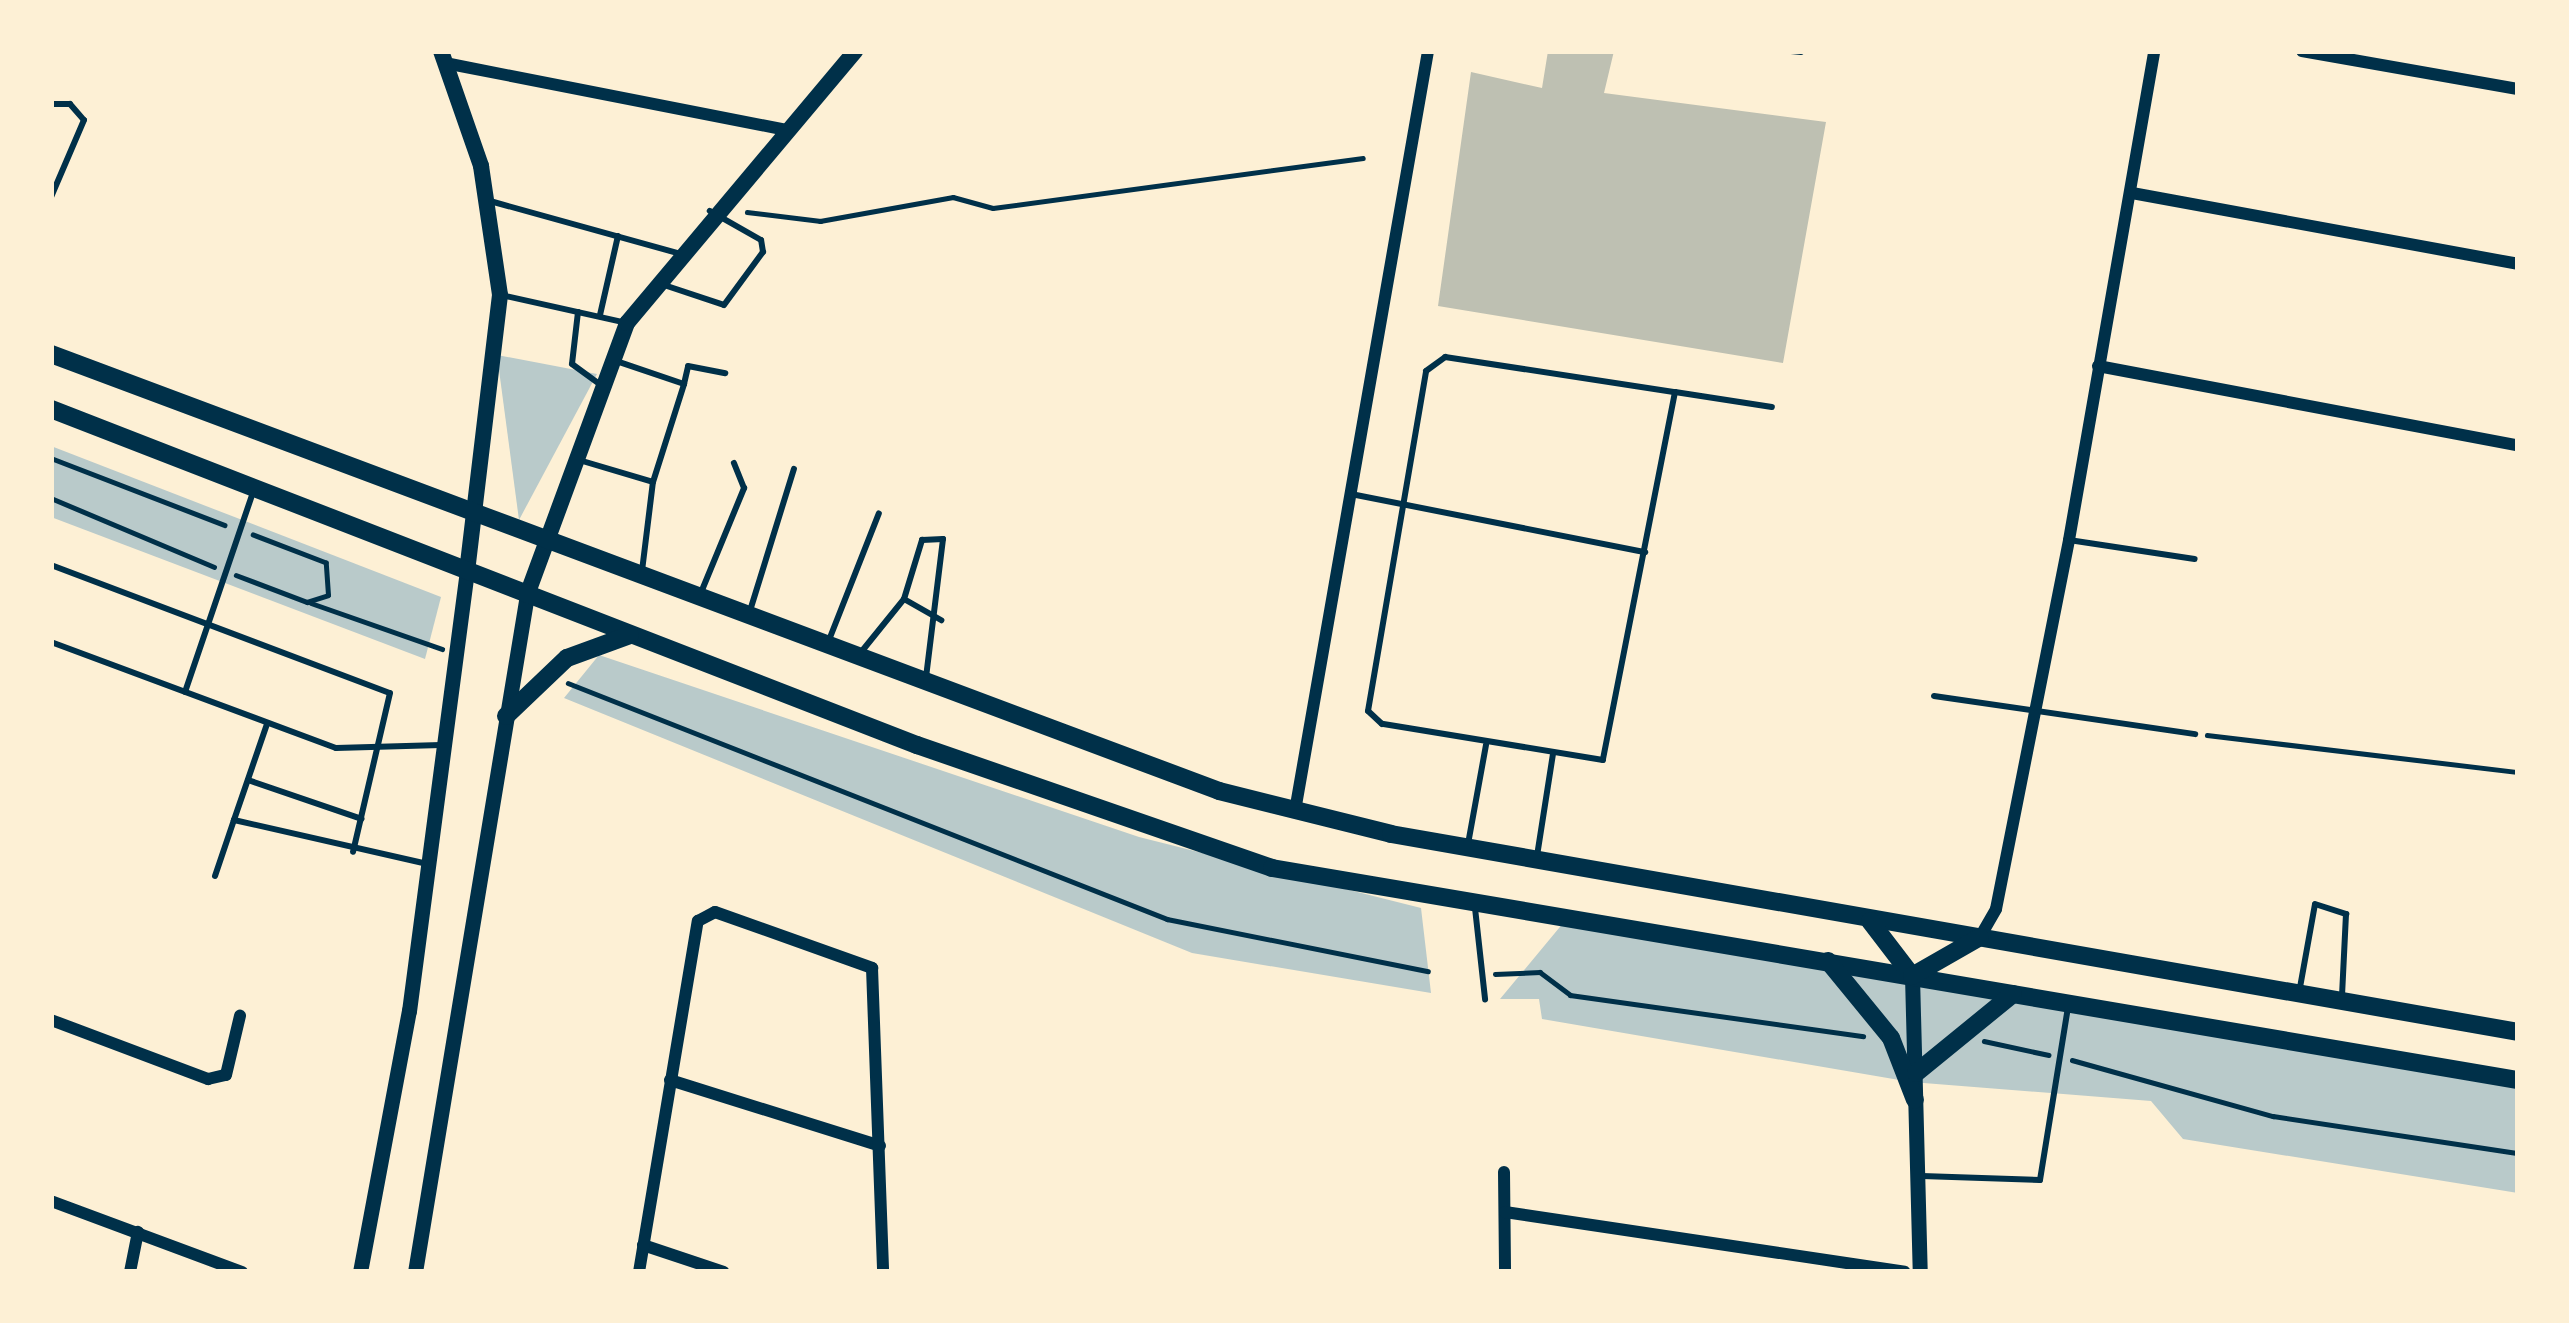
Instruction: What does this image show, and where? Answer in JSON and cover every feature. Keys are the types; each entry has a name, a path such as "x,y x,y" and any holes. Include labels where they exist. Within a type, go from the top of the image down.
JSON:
{"main road":[{"path":"527,595 542,535 570,458 627,323 711,209 855,51"},
{"path":"443,57 485,200 500,295 478,511 467,572"},
{"path":"51,355 542,535 924,687 1295,811 1870,921 2518,1032"},
{"path":"51,409 631,635 1188,844 1474,905 2518,1079"},
{"path":"506,716 548,675 631,635"},
{"path":"1870,921 1912,976"},
{"path":"1912,976 1980,937"},
{"path":"1828,961 1891,1038 1915,1100"},
{"path":"1916,1073 1955,1035 2013,994"}],"street":[{"path":"1295,811 1428,51"},
{"path":"1980,937 1996,909 2069,539 2154,51"},
{"path":"2302,51 2518,89"},
{"path":"443,57 786,130"},
{"path":"2132,193 2518,264"},
{"path":"2098,366 2518,445"},
{"path":"360,1272 427,864 467,572"},
{"path":"415,1272 527,595"},
{"path":"639,1272 703,913 872,968 883,1272"},
{"path":"1912,976 1920,1272"},
{"path":"51,1020 208,1079 226,1075 240,1016"},
{"path":"670,1080 880,1146"},
{"path":"1504,1172 1505,1272"},
{"path":"51,1201 242,1272"},
{"path":"1505,1212 1905,1272"},
{"path":"130,1272 138,1232"},
{"path":"643,1245 724,1272"}],"lane":[{"path":"1791,51 1801,52"},
{"path":"51,104 70,104 84,121 51,197"},
{"path":"485,200 677,253"},
{"path":"655,281 724,304 765,244 711,209"},
{"path":"600,317 618,236"},
{"path":"500,295 627,323"},
{"path":"578,312 572,364 598,383"},
{"path":"1675,392 1607,756 1552,754 1382,724 1368,711 1426,371 1439,358 1675,392 1772,407"},
{"path":"610,359 684,384"},
{"path":"641,574 653,482 688,366 725,373"},
{"path":"570,458 653,482"},
{"path":"698,598 744,488 734,463"},
{"path":"748,618 794,469"},
{"path":"185,692 255,485"},
{"path":"1351,494 1645,552"},
{"path":"826,649 879,513"},
{"path":"855,661 904,599 922,540 943,539 941,620 924,687"},
{"path":"2069,539 2195,559"},
{"path":"51,566 390,693 383,748 353,852"},
{"path":"904,599 941,620"},
{"path":"51,642 340,749 441,745"},
{"path":"1934,696 2195,734"},
{"path":"215,876 266,724"},
{"path":"1467,847 1487,743"},
{"path":"1537,859 1552,754"},
{"path":"248,780 362,819"},
{"path":"234,820 353,852 427,864"},
{"path":"1474,905 1485,999"},
{"path":"2299,993 2311,908 2343,909 2342,1001"},
{"path":"1918,1176 2040,1180 2068,1004"}],"path":[{"path":"711,209 820,220 953,197 993,208 1364,158"},
{"path":"51,458 326,563 328,596 307,602"},
{"path":"51,499 227,572 453,650"},
{"path":"548,675 1167,919 1428,971"},
{"path":"2195,734 2518,772"},
{"path":"1484,974 1540,972 1570,995 1871,1038"},
{"path":"1955,1035 2273,1116 2518,1153"}],"shaded area":[{"path":"497,355 597,374 519,520"},
{"path":"51,446 441,597 425,659 51,517"},
{"path":"599,655 1139,837 1421,908 1431,993 1192,953 564,698"},
{"path":"1564,922 2518,1088 2518,1193 2183,1139 2151,1101 1911,1082 1542,1019 1539,999 1500,999"}],"building":[{"path":"1548,51 1614,51 1604,93 1826,122 1783,363 1438,306 1471,72 1542,88"}]}
